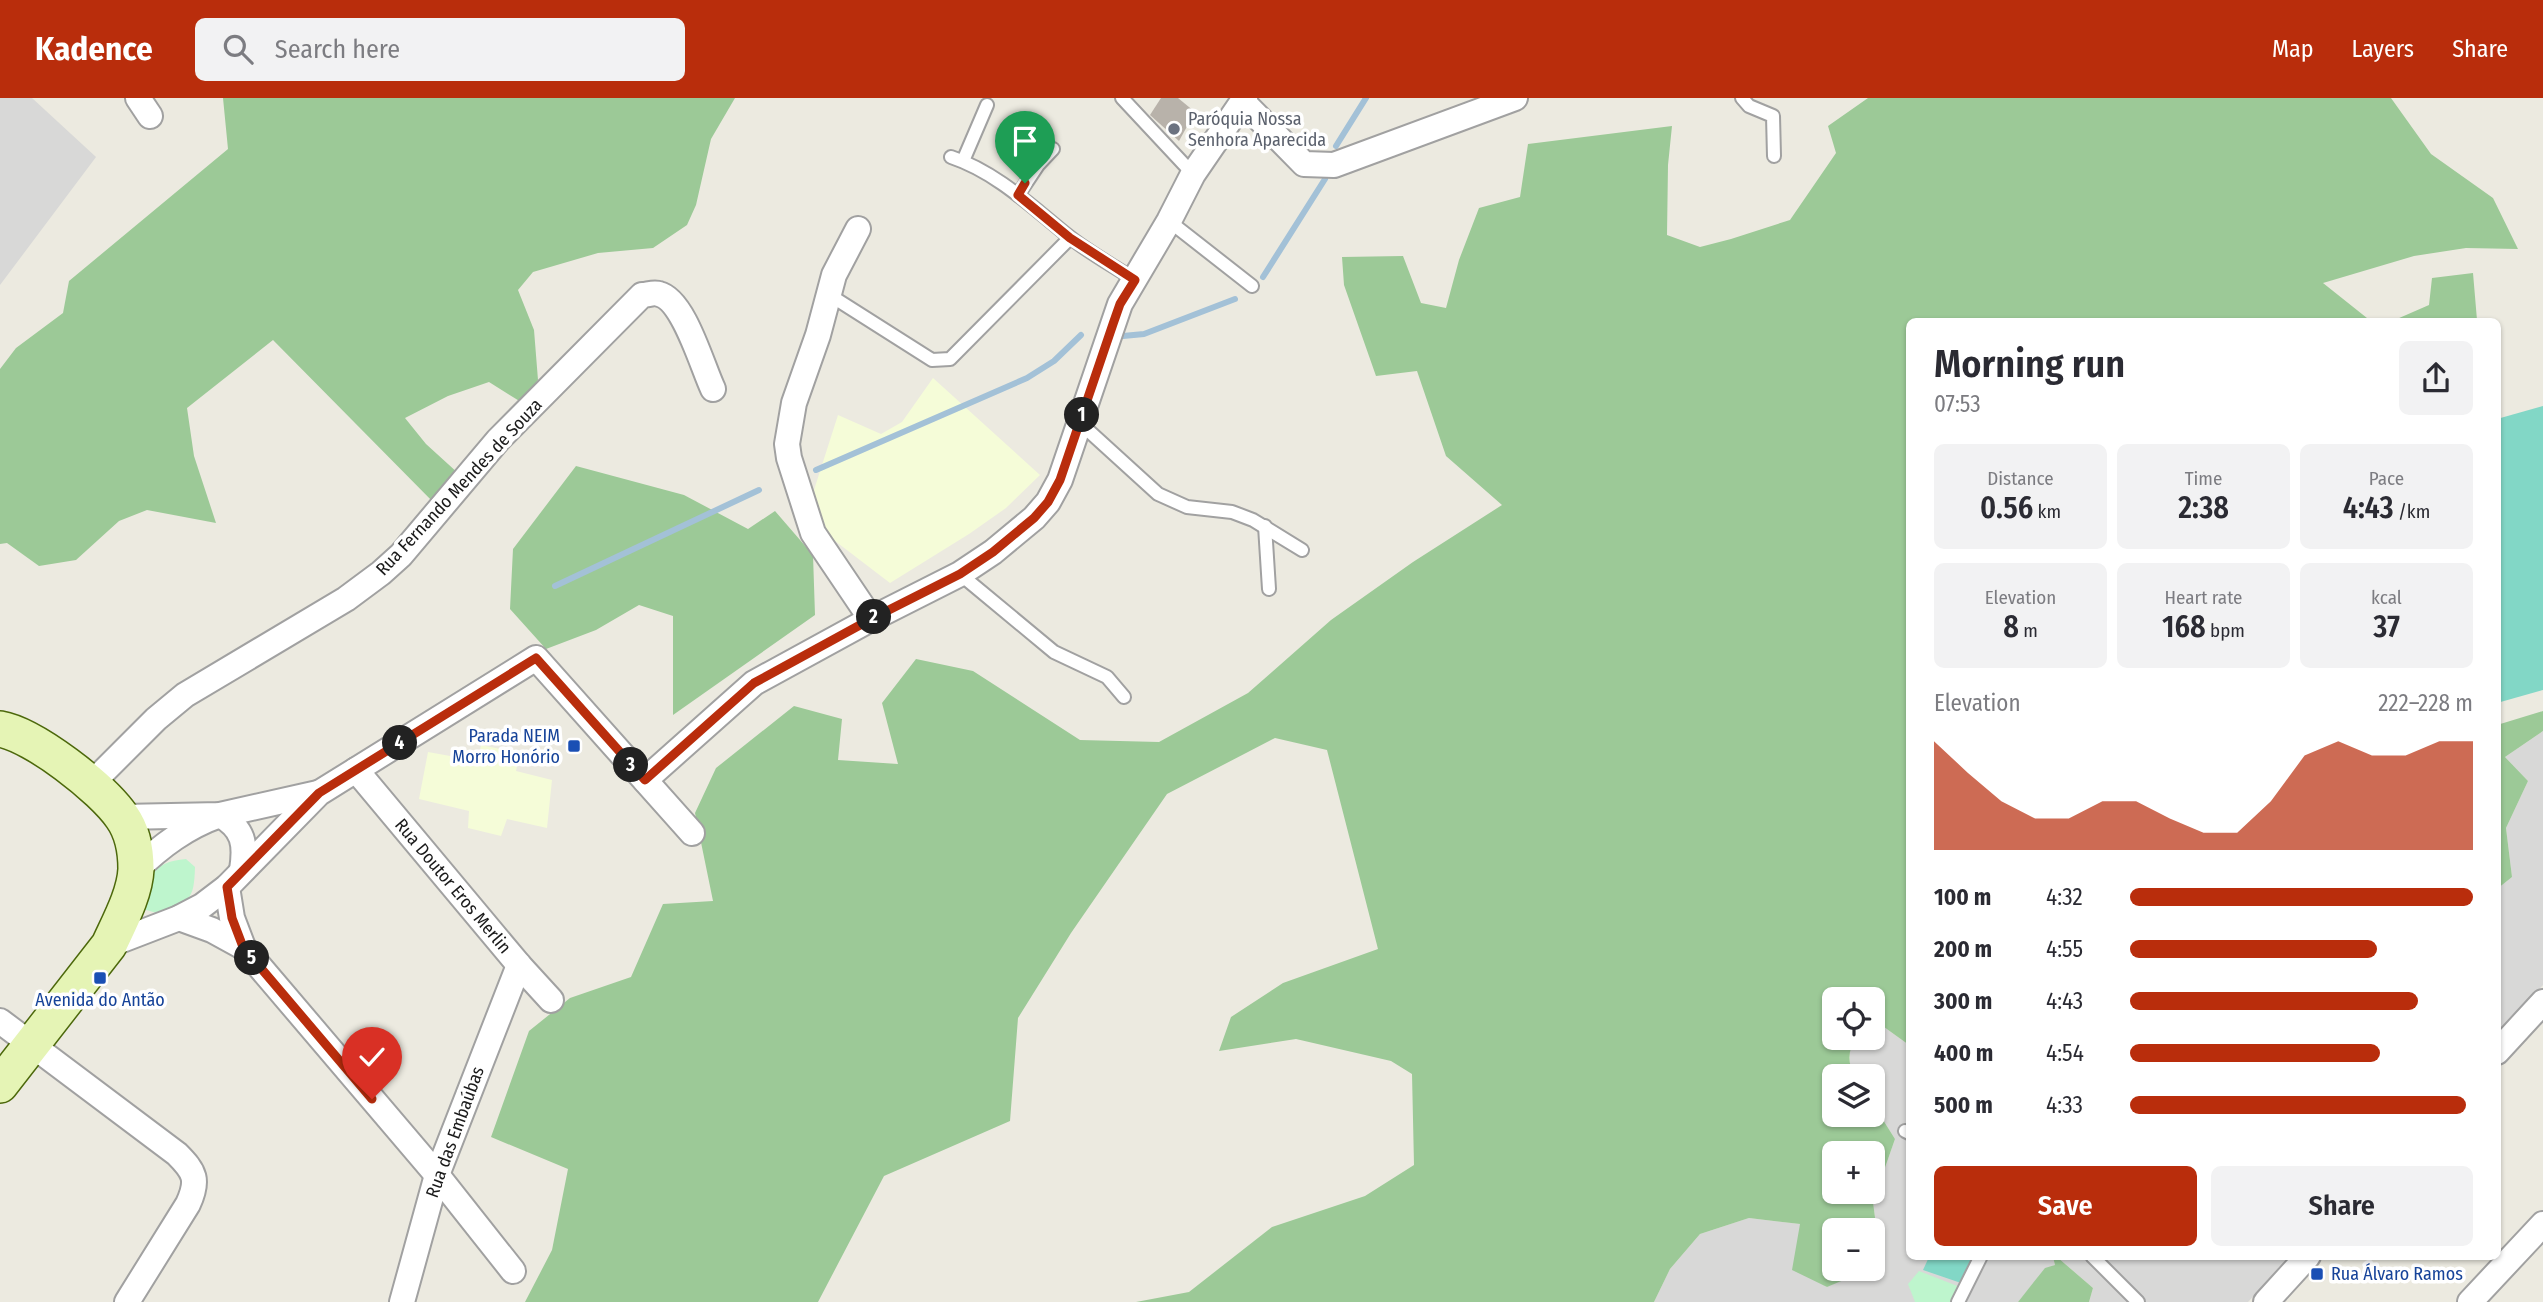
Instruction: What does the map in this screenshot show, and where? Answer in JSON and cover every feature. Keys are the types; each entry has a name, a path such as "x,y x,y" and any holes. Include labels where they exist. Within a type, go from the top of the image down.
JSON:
{"street":[{"path":"645,780 754,683 960,574 1017,533 1048,502 1060,480 1116,314 1193,174 1244,100 1304,164 1334,165 1515,98"},
{"path":"858,229 834,275 788,429 789,458 813,533 871,619"},
{"name":"Rua Fernando Mendes de Souza","path":"90,785 156,719 185,695 346,599 381,573 401,555 498,440 642,295 658,293 673,301 713,388"},
{"path":"109,945 179,918 235,879 319,793 536,658 692,833"},
{"path":"0,729 32,740 90,785 121,817 132,839 136,870 109,945 0,1085"},
{"name":"Rua Doutor Eros Merlin","path":"356,770 551,1000"},
{"path":"136,870 176,836 198,823 220,815 319,793"},
{"path":"121,817 220,815 237,828 246,847 235,879 232,918 243,947 437,1175 513,1271"},
{"path":"179,918 212,930 243,947"},
{"name":"Rua das Embaúbas","path":"402,1302 437,1175 519,965"},
{"path":"2501,1048 2543,1002"},
{"path":"0,1021 177,1154 192,1169 196,1188 127,1302"},
{"path":"2470,1302 2543,1224"},
{"path":"2266,1302 2304,1260"}],"lane":[{"path":"1122,98 1193,174"},
{"path":"1742,98 1749,106 1773,116 1774,156"},
{"path":"987,105 957,159 1018,195 1070,238 1135,280"},
{"path":"1018,195 1038,165 1053,149"},
{"path":"1169,221 1252,286"},
{"path":"828,294 932,360 950,359 1070,238"},
{"path":"1080,423 1166,498 1187,507 1232,512 1265,526 1302,550"},
{"path":"1265,526 1269,589"},
{"path":"960,574 1054,652 1107,677 1124,698"},
{"path":"1958,1302 1978,1260"},
{"path":"2096,1260 2138,1302"}],"shaded area":[{"path":"0,98 32,98 96,157 0,285"},
{"path":"933,378 1040,475 1006,508 890,583 822,531 814,490 838,415 881,434 902,422"},
{"path":"2543,406 2543,690 2501,702 2501,418"},
{"path":"2543,731 2543,985 2501,1030 2501,886 2512,877 2506,828 2528,781 2505,757"},
{"path":"481,745 520,753 516,771 552,780 547,828 507,819 501,836 468,828 469,811 419,799 428,752 478,761"},
{"path":"186,859 195,867 193,887 188,898 160,914 143,909 149,880 158,868"},
{"path":"1885,1028 1906,1043 1906,1260 2054,1260 2055,1265 2045,1269 2018,1302 1654,1302 1670,1269 1700,1234 1749,1218 1800,1224 1826,1287 1840,1281 1885,1281 1885,1218 1875,1218 1873,1204 1885,1204 1885,1168 1895,1139 1885,1123 1885,1064 1850,1064 1850,1050 1885,1050"},
{"path":"1928,1260 1972,1260 1961,1283 1923,1270"},
{"path":"2060,1260 2287,1260 2248,1302 2089,1302 2093,1288"},
{"path":"1919,1271 1960,1287 1952,1302 1915,1302 1908,1284"}],"green space":[{"path":"223,98 735,98 711,139 696,205 687,225 653,248 598,253 533,272 518,290 534,330 538,380 521,402 489,382 448,396 405,418 426,444 459,474 437,506 273,340 187,408 194,456 216,523 147,510 119,521 76,560 39,566 7,543 0,544 0,369 16,348 63,313 69,281 228,149"},
{"path":"1868,98 2391,98 2431,154 2493,198 2518,249 2466,248 2414,256 2323,283 2367,318 1906,318 1906,1043 1885,1028 1885,987 1822,987 1822,1050 1850,1050 1850,1064 1822,1064 1822,1127 1885,1127 1885,1123 1895,1139 1885,1168 1885,1141 1822,1141 1822,1204 1873,1204 1875,1218 1822,1218 1822,1281 1841,1281 1827,1287 1792,1270 1800,1224 1749,1218 1700,1234 1670,1269 1654,1302 1136,1302 1189,1292 1272,1227 1365,1196 1414,1165 1412,1074 1391,1061 1296,1039 1219,1051 1231,1017 1283,983 1378,949 1327,750 1275,738 1167,794 1071,933 1018,1018 1010,1121 884,1176 818,1302 525,1302 552,1250 568,1169 491,1137 529,1031 570,998 631,977 663,904 713,901 695,813 716,768 794,706 842,719 838,760 898,764 882,703 916,659 973,671 1080,740 1159,742 1248,693 1331,620 1413,562 1502,505 1446,456 1417,371 1376,376 1344,285 1342,257 1403,256 1421,303 1446,308 1459,260 1479,208 1520,197 1528,144 1672,126 1668,165 1667,235 1700,247 1790,220 1836,153 1828,126"},
{"path":"2473,273 2477,318 2399,318 2429,305 2432,278"},
{"path":"576,466 684,495 748,529 775,511 813,555 815,615 673,715 673,616 639,605 596,630 546,649 510,609 513,549"},
{"path":"2543,711 2543,731 2505,757 2528,781 2506,828 2512,877 2501,886 2501,724"},
{"path":"2054,1260 2060,1260 2093,1288 2089,1302 2018,1302 2045,1268 2055,1265"}],"building":[{"name":"Paróquia Nossa Senhora Aparecida","path":"1161,98 1178,98 1195,112 1179,141 1150,115"}],"waterway":[{"path":"1336,146 1366,98"},
{"path":"1263,277 1325,179"},
{"path":"1123,336 1144,334 1235,299"},
{"path":"816,470 1027,378 1054,361 1081,335"},
{"path":"555,586 759,490"}],"place":[{"name":"Paróquia Nossa Senhora Aparecida","path":"1174,129"},
{"name":"Parada NEIM Morro Honório","path":"574,746"},
{"name":"Avenida do Antão","path":"100,978"},
{"name":"Rua Álvaro Ramos","path":"2317,1274"}],"route":[{"path":"372,1099 243,947 232,918 227,887 319,793 536,658 645,780 754,683 960,574 1017,533 1048,502 1060,480 1120,304 1135,280 1070,238 1018,195 1025,183"}]}
